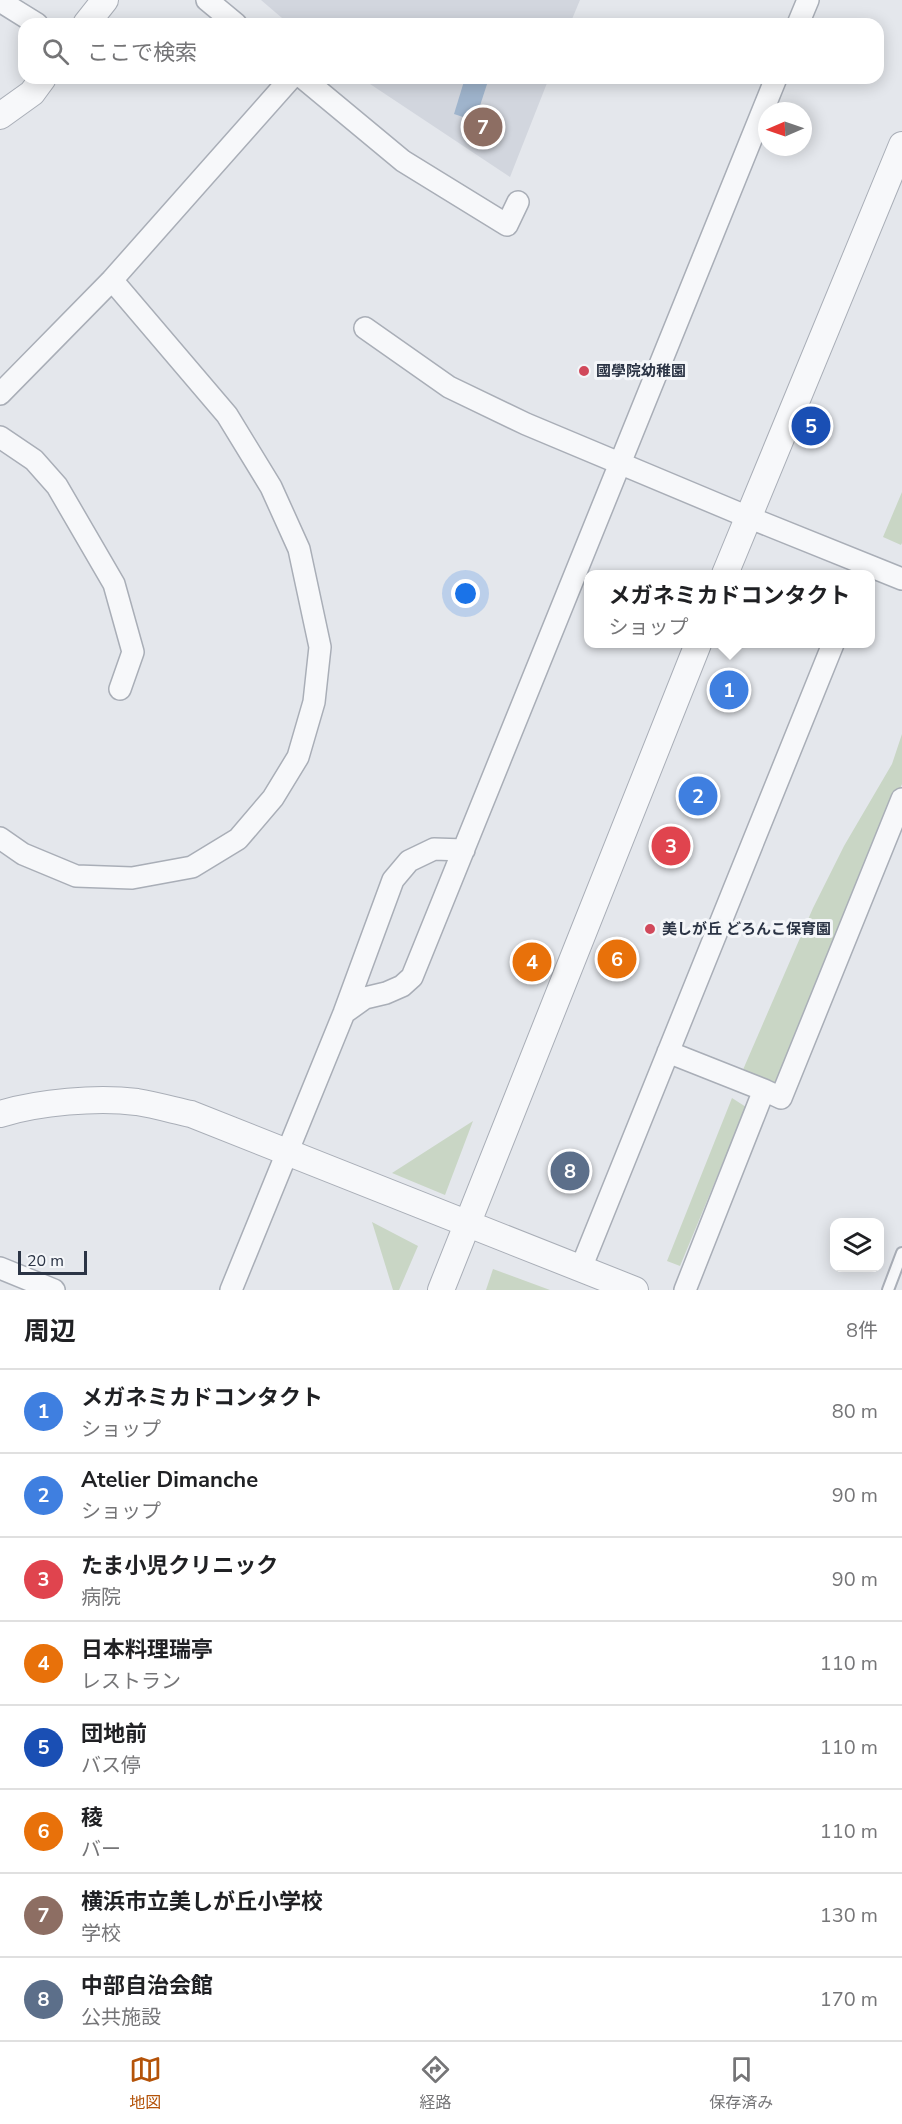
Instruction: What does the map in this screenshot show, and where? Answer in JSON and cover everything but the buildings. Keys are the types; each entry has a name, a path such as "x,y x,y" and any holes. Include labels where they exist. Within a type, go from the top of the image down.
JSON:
{"street":[{"path":"91,18 105,0"},
{"path":"207,0 229,18"},
{"path":"800,18 808,0"},
{"path":"0,1 27,18"},
{"path":"0,116 32,93 39,84"},
{"path":"0,394 112,280 286,84"},
{"path":"310,84 404,161 507,225 518,202"},
{"path":"344,1013 365,998 402,986 412,977 774,84"},
{"path":"727,570 901,152"},
{"path":"0,838 23,854 76,876 132,878 192,867 238,839 273,798 298,757 314,702 320,647 299,549 271,487 227,415 112,280"},
{"path":"365,328 449,387 526,424 748,517 863,569"},
{"path":"0,437 34,460 57,486 114,584 133,652 120,689"},
{"path":"875,571 901,575"},
{"path":"441,1290 696,648"},
{"path":"581,1268 831,648"},
{"path":"668,1052 781,1098 902,799"},
{"path":"231,1290 344,1013 393,880 409,861 434,849 464,850"},
{"path":"685,1290 764,1090"},
{"path":"0,1114 15,1109 79,1101 136,1102 191,1114 635,1290"},
{"path":"0,1268 54,1290"}],"lane":[{"path":"888,1290 902,1254"},
{"path":"886,1261 897,1267"}],"shaded area":[{"path":"261,0 580,0 572,18 282,18"},
{"path":"370,84 547,84 510,177"}],"green space":[{"path":"902,492 902,543 901,545 883,537"},
{"path":"902,734 902,784 780,1088 742,1072 813,908 844,846 892,764"},
{"path":"732,1098 746,1107 680,1266 667,1261"},
{"path":"473,1121 445,1195 392,1173"},
{"path":"372,1222 418,1246 399,1290 393,1290"},
{"path":"493,1269 550,1290 486,1290"}],"water":[{"path":"463,84 487,84 475,121 454,114"}],"place":[{"name":"横浜市立美しが丘小学校","path":"483,127"},
{"name":"國學院幼稚園","path":"584,371"},
{"name":"団地前","path":"811,426"},
{"name":"メガネミカドコンタクト","path":"729,690"},
{"name":"Atelier Dimanche","path":"698,796"},
{"name":"たま小児クリニック","path":"671,846"},
{"name":"美しが丘 どろんこ保育園","path":"650,929"},
{"name":"稜","path":"617,959"},
{"name":"日本料理瑞亭","path":"532,962"},
{"name":"中部自治会館","path":"570,1171"}]}
